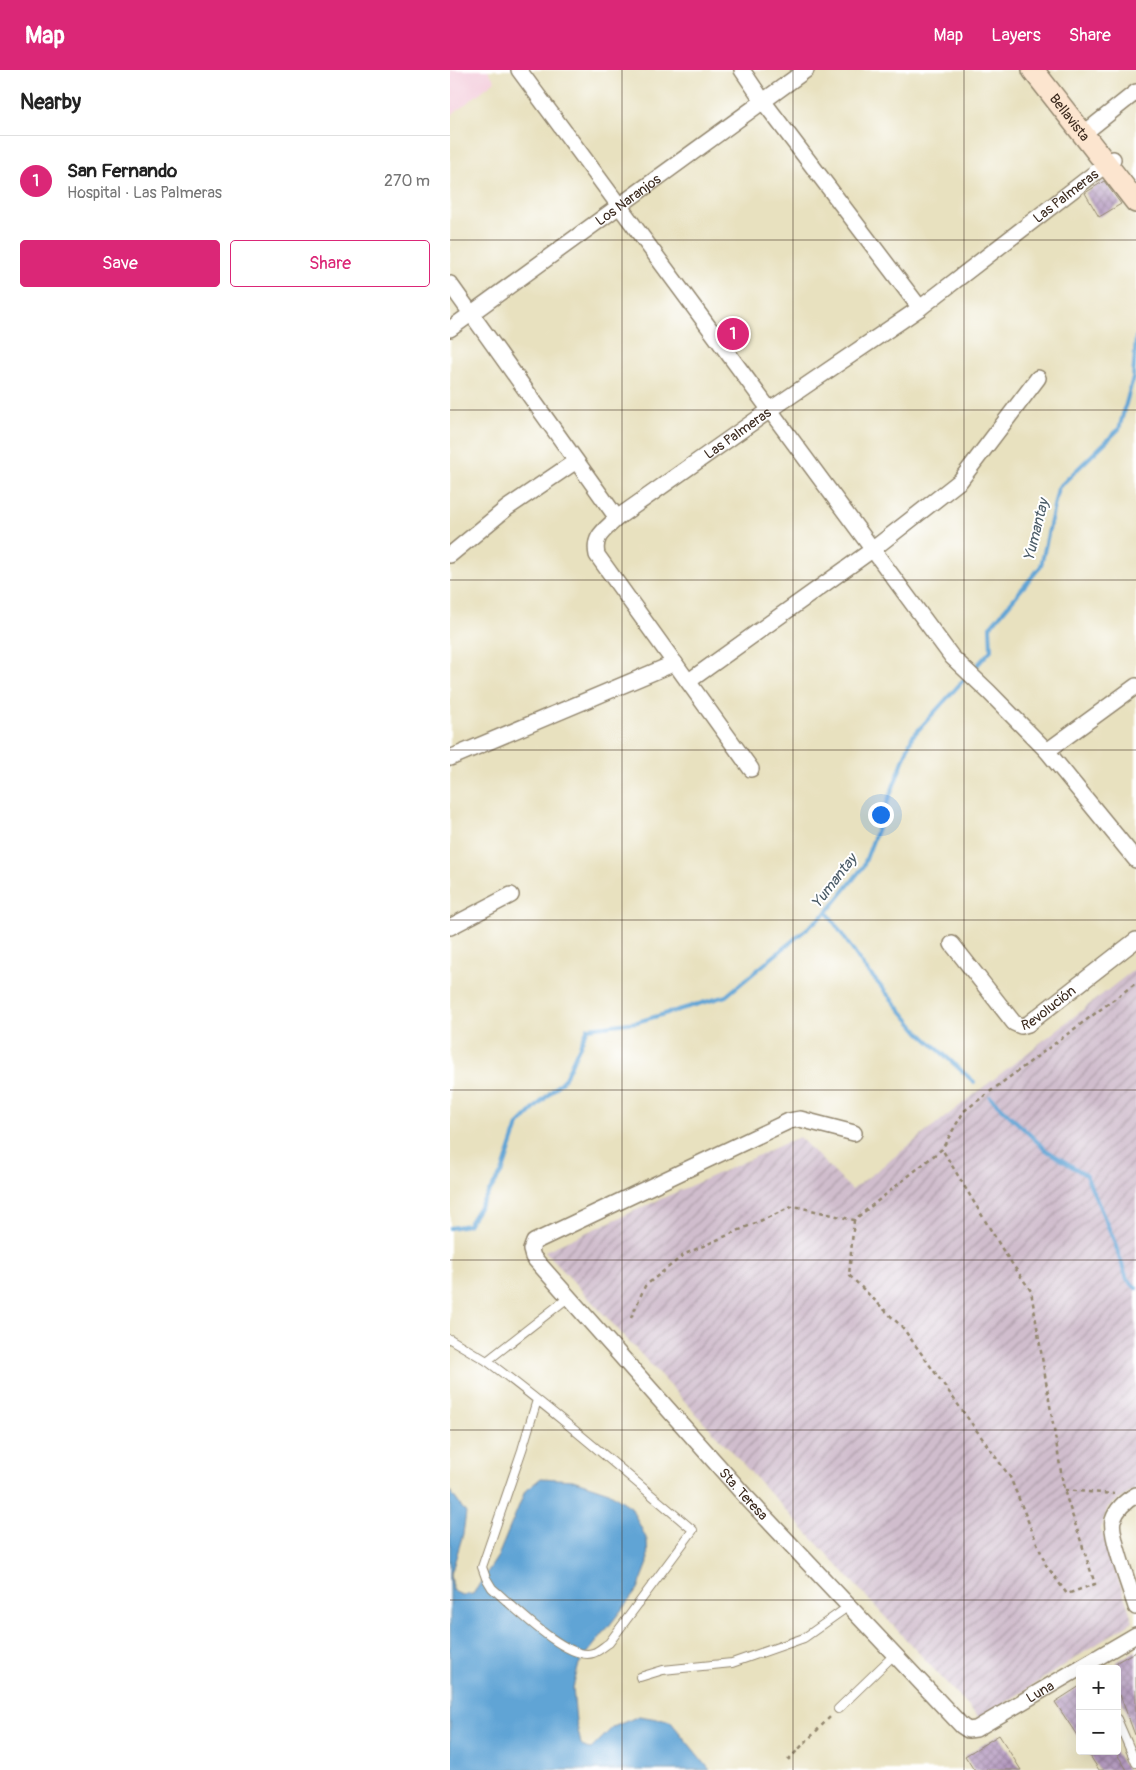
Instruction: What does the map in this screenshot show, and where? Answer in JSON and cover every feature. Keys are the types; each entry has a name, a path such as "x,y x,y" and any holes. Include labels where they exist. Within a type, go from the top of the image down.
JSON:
{"main road":[{"name":"Bellavista","path":"1033,70 1111,161"},
{"name":"Bellavista","path":"1047,70 1092,127 1111,161"},
{"path":"1111,161 1136,185"},
{"path":"1111,161 1136,202"}],"street":[{"path":"519,70 952,657 1047,751 1136,860"},
{"path":"742,70 763,101 920,308"},
{"name":"Los Naranjos","path":"450,329 806,70"},
{"path":"1092,127 1136,92"},
{"name":"Las Palmeras","path":"751,769 597,555 595,547 598,537 617,518 770,410 920,308 1111,161"},
{"path":"450,284 617,518"},
{"path":"689,681 872,550 960,481 1038,378"},
{"path":"450,555 508,508 576,461"},
{"path":"450,758 675,663"},
{"path":"1047,751 1136,686"},
{"path":"450,927 511,895"},
{"name":"Revolución","path":"952,944 1014,1024 1021,1026 1028,1024 1136,940"},
{"name":"Sta. Teresa","path":"854,1133 800,1119 789,1121 534,1242 531,1250 533,1257 746,1497 962,1726 968,1730"},
{"path":"1136,1495 1118,1508 1112,1522 1114,1536 1136,1608"},
{"name":"Luna","path":"968,1730 976,1728 1136,1635"}],"lane":[{"path":"487,1361 569,1297"},
{"path":"450,1339 487,1361 537,1400 693,1530 609,1643 592,1654 573,1652 551,1639 492,1588 482,1567 537,1400"},
{"path":"640,1677 663,1670 732,1663 804,1638 849,1606"},
{"path":"838,1709 895,1654"},
{"path":"1121,1728 1136,1763"}],"path":[{"path":"942,1149 1004,1252 1031,1291 1064,1490 1095,1584 1068,1594 1046,1564 1010,1477 903,1328 849,1275 854,1220 942,1149 964,1111 1136,983"},
{"path":"632,1318 646,1286 685,1254 794,1206 854,1220"},
{"path":"1064,1490 1113,1494 1120,1490"},
{"path":"788,1760 838,1709"}],"shaded area":[{"path":"450,70 488,70 495,81 450,116"},
{"path":"1136,968 1136,1489 1108,1507 1101,1529 1133,1621 980,1719 545,1251 799,1137 852,1190"}],"water":[{"path":"541,1478 573,1480 609,1492 631,1507 647,1540 648,1563 638,1589 579,1664 573,1688 576,1721 581,1744 591,1749 613,1727 639,1716 670,1721 710,1770 450,1770 450,1491 466,1513 463,1534 451,1574 453,1591 462,1595 473,1594 498,1556 525,1491"}],"building":[{"path":"1104,181 1121,204 1099,217 1085,193"},
{"path":"1136,1651 1136,1735 1121,1698 1121,1665 1117,1665 1117,1662"},
{"path":"1076,1689 1076,1734 1055,1702"},
{"path":"999,1735 1021,1770 974,1770 965,1756"},
{"path":"1090,1755 1118,1755 1127,1770 1099,1770"}],"waterway":[{"name":"Yumantay","path":"973,670 991,650 990,627 1041,566 1058,488 1119,429 1133,378 1136,337"},
{"name":"Yumantay","path":"450,1228 468,1225 503,1170 518,1125 565,1078 588,1028 637,1022 726,996 827,912 863,867 912,737 968,675"},
{"path":"827,912 862,964 919,1032 974,1082"},
{"path":"990,1097 1046,1150 1086,1175 1113,1238 1127,1279 1136,1288"}],"place":[{"name":"San Fernando","path":"733,334"}]}
